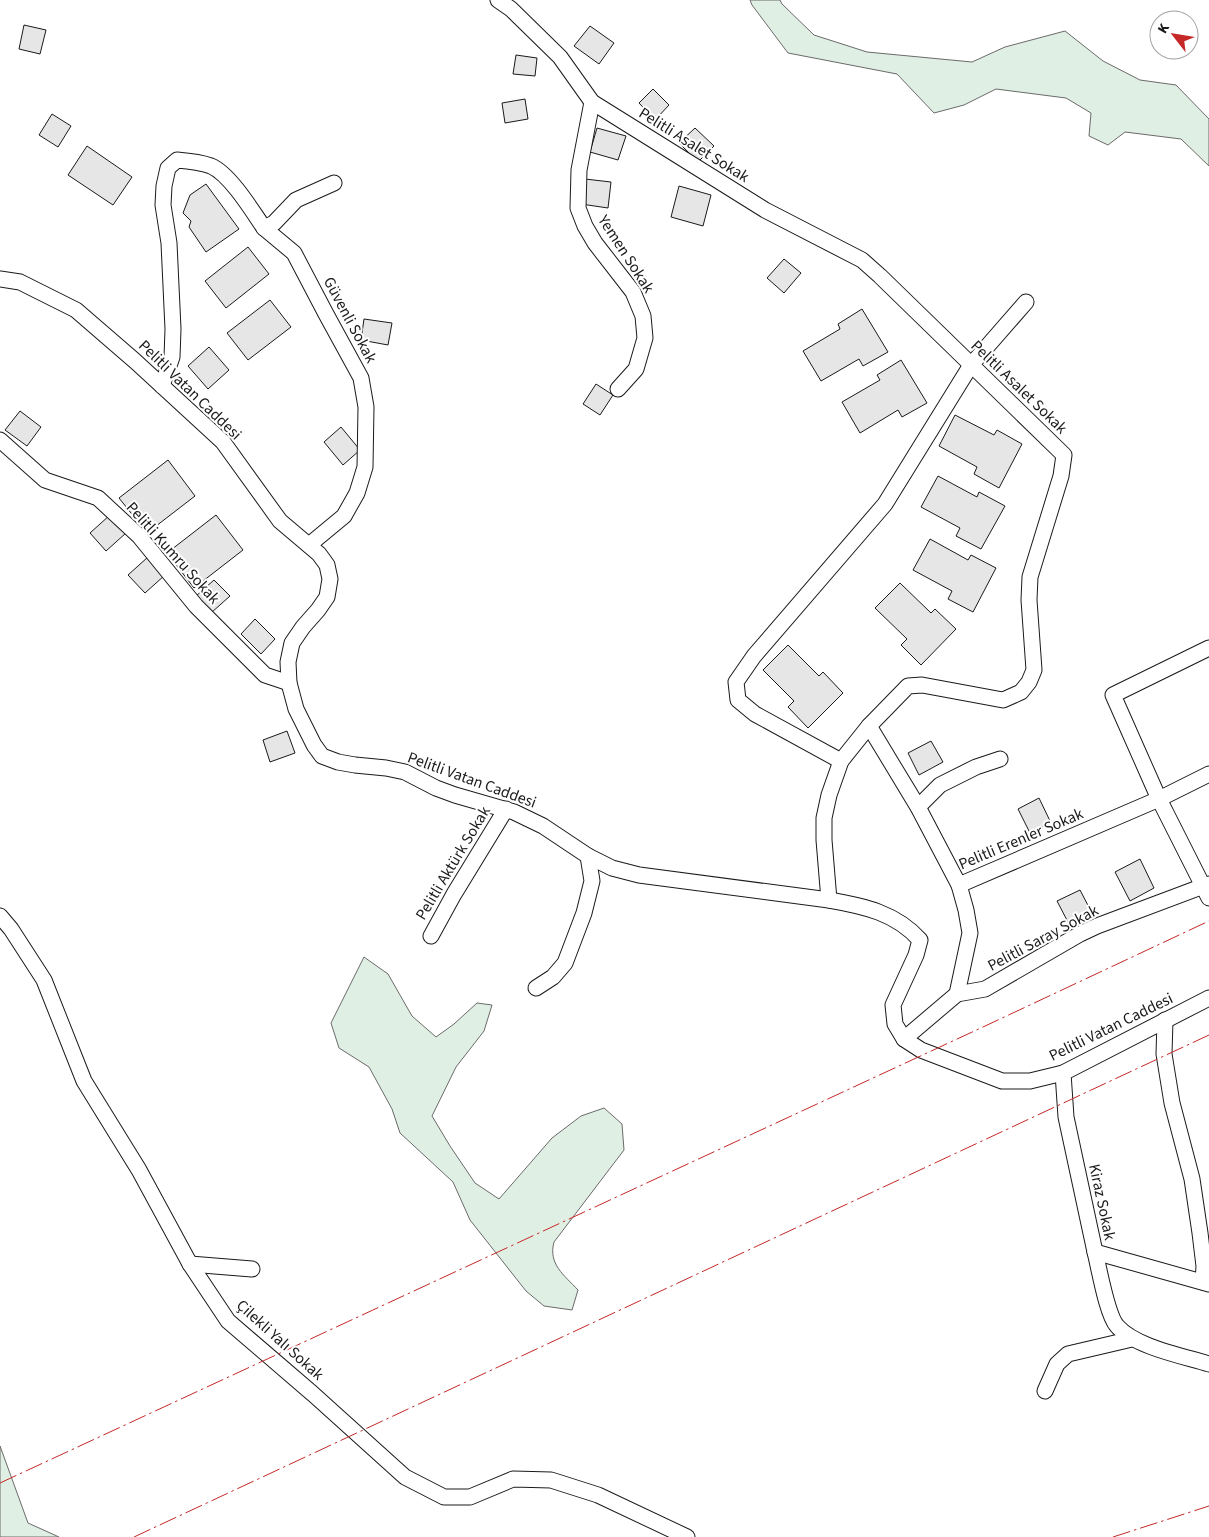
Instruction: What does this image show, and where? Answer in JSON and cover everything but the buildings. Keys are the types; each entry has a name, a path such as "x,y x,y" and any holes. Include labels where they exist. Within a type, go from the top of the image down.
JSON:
{"street":[{"name":"Pelitli Asalet Sokak","path":"498,0 511,9 560,57 592,102 765,210 862,260 1064,455 1061,476 1030,577 1029,600 1034,670 1029,682 1020,692 1003,700 922,685 908,686 869,726 841,761 829,795 824,818 824,840 830,900"},
{"name":"Yemen Sokak","path":"592,102 579,170 578,208 585,226 595,243 633,292 643,316 645,338 636,369 618,389"},
{"name":"Güvenli Sokak","path":"162,386 172,357 173,329 169,243 163,205 164,186 168,168 177,160 194,161 214,167 236,188 264,228 294,253 362,378 366,407 365,467 357,492 344,516 309,545"},
{"path":"264,228 274,223 296,200 334,183"},
{"name":"Pelitli Vatan Caddesi","path":"0,279 20,282 76,310 223,442 280,522 320,554 327,565 330,579 328,597 292,643 288,662 290,683 296,709 314,745 322,756 338,762 405,772 436,788 455,795 506,809 530,818 588,856 612,868 638,875 855,904 891,916 912,930 920,940 913,962 893,1005 895,1024 904,1039 921,1050 1002,1081 1030,1081 1063,1073 1209,998"},
{"path":"841,761 755,714 738,700 736,682 754,656 885,504 971,365 1026,302"},
{"name":"Pelitli Kumru Sokak","path":"0,440 45,480 98,498 138,536 196,606 265,675 290,683"},
{"path":"1207,889 1160,799 1113,695 1209,648"},
{"name":"Pelitli Erenler Sokak","path":"869,726 918,807 958,885 1160,799 1209,774"},
{"path":"918,807 940,785 976,766 1000,759"},
{"name":"Pelitli Aktürk Sokak","path":"431,936 454,894 506,809"},
{"path":"536,988 553,977 565,963 584,913 592,881 588,856"},
{"path":"904,1039 957,994 970,933 966,910 958,885"},
{"name":"Pelitli Saray Sokak","path":"957,994 985,989 1097,926 1207,889"},
{"name":"Çilekli Yalı Sokak","path":"0,916 11,929 44,980 84,1081 138,1170 190,1264 228,1321 405,1477 444,1497 470,1497 513,1479 551,1480 598,1495 687,1537"},
{"path":"1165,1020 1164,1054 1172,1103 1192,1179 1206,1283"},
{"name":"Kiraz Sokak","path":"1063,1073 1066,1117 1095,1252 1206,1283"},
{"path":"1095,1252 1110,1310 1116,1325 1132,1339 1209,1364"},
{"path":"190,1264 252,1269"},
{"path":"1045,1391 1057,1364 1068,1354 1132,1339"}],"green space":[{"path":"750,0 780,0 814,35 867,52 972,62 1005,47 1065,31 1103,61 1140,80 1176,85 1209,119 1209,166 1181,139 1125,132 1108,145 1089,136 1091,113 1066,98 996,89 964,105 934,113 897,74 788,53"},
{"path":"364,957 388,974 412,1016 436,1037 477,1003 492,1005 484,1031 456,1067 432,1116 475,1183 499,1199 552,1138 581,1116 604,1108 622,1124 624,1150 554,1242 553,1257 558,1269 578,1290 572,1310 544,1306 526,1291 470,1220 453,1182 400,1133 392,1109 369,1067 339,1048 331,1023"},
{"path":"0,1446 28,1523 59,1537 0,1537"}],"power":[{"path":"0,1483 1209,921"},
{"path":"134,1537 1209,1035"},
{"path":"1113,1537 1209,1506"}]}
